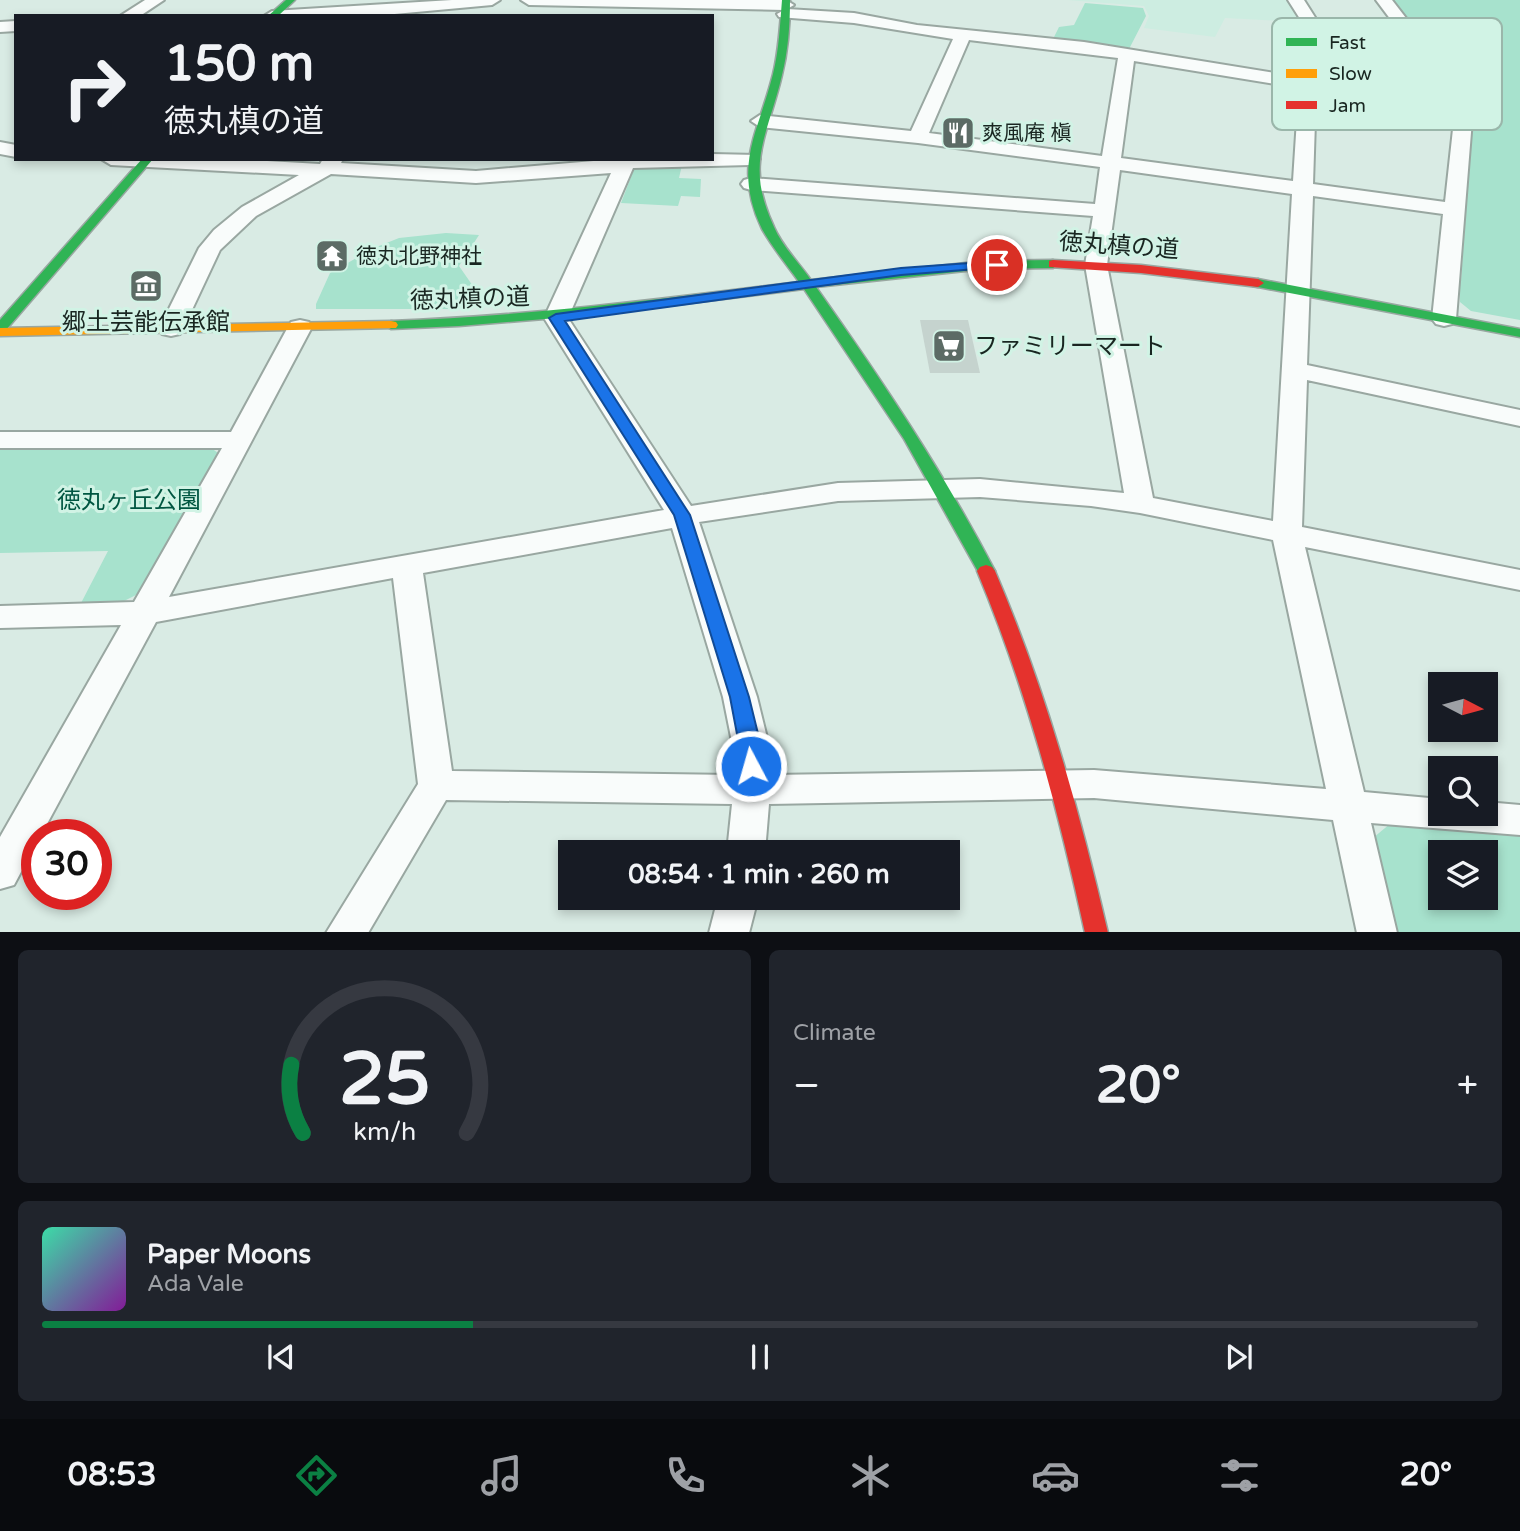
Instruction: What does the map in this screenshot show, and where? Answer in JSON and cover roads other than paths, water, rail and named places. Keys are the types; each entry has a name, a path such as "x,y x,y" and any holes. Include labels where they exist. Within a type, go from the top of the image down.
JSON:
{"street":[{"path":"132,14 156,0"},
{"path":"274,14 290,0"},
{"path":"308,14 416,8 492,0"},
{"path":"529,0 659,7 785,6 917,30 1127,54 1272,79"},
{"path":"1296,0 1307,18"},
{"path":"1384,0 1398,18"},
{"path":"785,6 781,60 750,159 751,184 769,230 885,394 943,488 984,567 1005,619 1061,784 1097,932"},
{"path":"854,18 870,6"},
{"path":"918,137 963,35"},
{"path":"1127,54 1096,265 1140,504"},
{"path":"760,121 918,137 1453,209"},
{"path":"1306,130 1287,534 1377,932"},
{"path":"1444,318 1462,130"},
{"path":"714,160 750,159"},
{"path":"147,161 328,166 488,177 626,162 667,161"},
{"name":"徳丸槙の道","path":"0,330 147,161"},
{"path":"626,162 556,318 682,515 740,697 750,742 752,790 747,840"},
{"path":"171,329 210,248 218,238 243,216 328,166"},
{"path":"751,184 1105,211"},
{"name":"徳丸槙の道","path":"0,330 300,327 478,323 556,318 948,267 1014,264 1096,265 1185,273 1520,333"},
{"path":"0,873 300,327"},
{"path":"1294,370 1520,418"},
{"path":"0,440 240,440"},
{"path":"0,617 144,613 682,515 808,495 943,488 1041,492 1140,504 1520,580"},
{"path":"347,932 436,785 407,566"},
{"path":"436,785 752,790 1094,784 1428,813"},
{"path":"1498,818 1520,820"},
{"path":"729,932 735,910"}],"place":[{"name":"爽風庵 槇","path":"958,133"},
{"name":"徳丸北野神社","path":"332,256"},
{"name":"郷土芸能伝承館","path":"146,286"},
{"name":"ファミリーマート","path":"949,346"}],"park label":[{"name":"徳丸ヶ丘公園","path":"129,500"}]}
